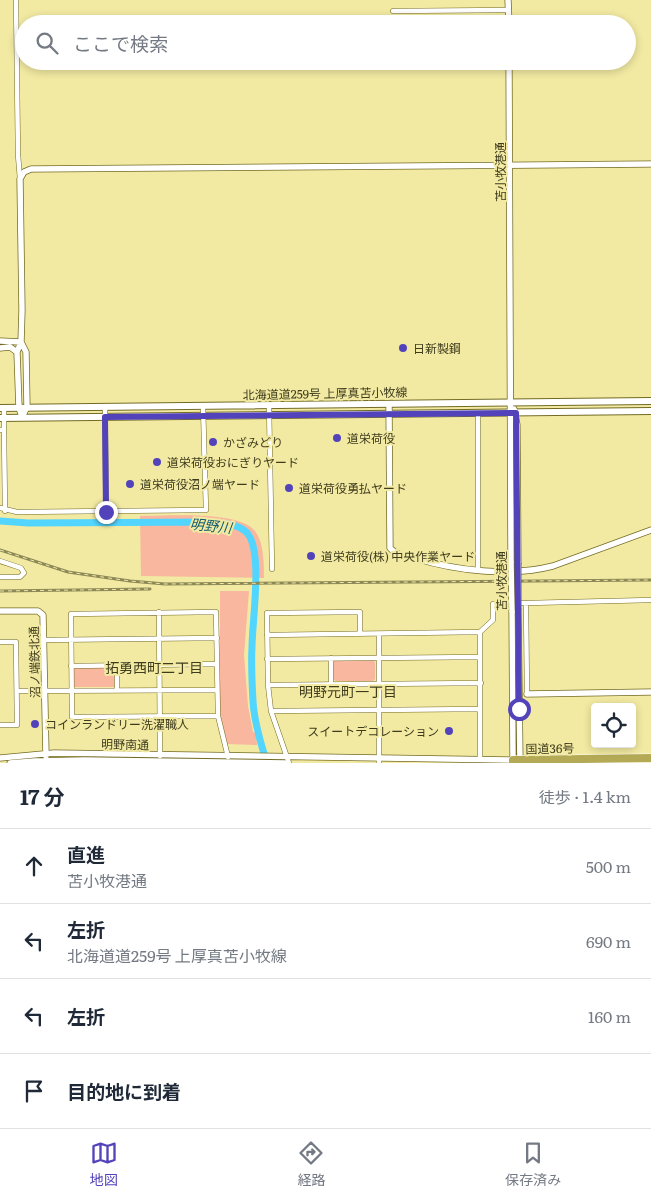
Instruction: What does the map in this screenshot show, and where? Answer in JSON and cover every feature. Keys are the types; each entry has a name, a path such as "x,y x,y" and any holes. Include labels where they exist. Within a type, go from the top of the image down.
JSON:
{"highway":[{"name":"国道36号","path":"516,761 651,758"}],"main road":[{"name":"北海道道259号 上厚真苫小牧線","path":"2,408 651,401"},
{"name":"北海道道259号 上厚真苫小牧線","path":"2,418 651,411"}],"street":[{"path":"16,0 16,15"},
{"path":"508,0 508,15"},
{"path":"393,11 508,10"},
{"path":"17,70 21,342 18,352 19,408 22,417"},
{"name":"苫小牧港通","path":"509,70 516,761"},
{"path":"20,179 24,172 31,169 651,164"},
{"path":"0,341 21,342"},
{"path":"21,342 26,352 26,408 22,417"},
{"path":"0,348 10,348 18,352"},
{"path":"390,404 390,548 397,553 462,570 538,569 553,566 651,530"},
{"path":"268,405 272,569"},
{"path":"2,408 3,509 106,512 206,510 203,406"},
{"path":"105,407 106,512"},
{"path":"478,413 478,570"},
{"path":"0,561 21,568 24,573 20,577 0,578"},
{"path":"267,635 480,632 493,620 493,604 651,600"},
{"path":"526,603 527,694 651,692"},
{"name":"沼ノ端鉄北通","path":"0,611 38,611 43,615 45,754"},
{"path":"158,612 160,759"},
{"path":"218,716 72,717 71,614 216,612 218,716 228,760"},
{"path":"360,634 360,612 267,612 268,685 271,711 285,760 444,761 480,759 516,761"},
{"path":"480,632 480,759"},
{"path":"378,634 379,760"},
{"path":"44,640 217,638"},
{"path":"0,642 16,642 17,726 0,725"},
{"path":"267,659 480,657"},
{"path":"331,658 331,684"},
{"path":"71,666 217,664"},
{"path":"117,665 117,690"},
{"path":"268,685 481,682"},
{"path":"17,691 217,690"},
{"path":"271,711 480,708"},
{"path":"45,754 45,762"},
{"name":"明野南通","path":"0,758 45,754 160,759 285,760"},
{"name":"明野南通","path":"10,763 160,759"}],"shaded area":[{"path":"183,515 216,517 244,523 257,533 263,552 264,578 141,576 140,516"},
{"path":"220,591 249,591 244,655 248,706 253,732 256,733 257,745 227,744 220,714"},
{"path":"372,660 375,662 375,679 373,681 336,681 333,679 333,661"},
{"path":"113,667 115,669 115,687 74,687 73,670 75,668"}],"waterway":[{"name":"明野川","path":"0,521 28,523 213,522 232,525 245,531 252,544 255,557 256,589 252,636 253,694 256,723 266,760"}],"railway":[{"path":"0,550 68,572 165,584 651,580"},
{"path":"0,591 150,589"}],"place":[{"name":"日新製鋼","path":"403,348"},
{"name":"道栄荷役","path":"337,438"},
{"name":"かざみどり","path":"213,442"},
{"name":"道栄荷役おにぎりヤード","path":"157,462"},
{"name":"道栄荷役沼ノ端ヤード","path":"130,484"},
{"name":"道栄荷役勇払ヤード","path":"289,488"},
{"name":"道栄荷役(株) 中央作業ヤード","path":"311,556"},
{"name":"コインランドリー洗濯職人","path":"35,724"},
{"name":"スイートデコレーション","path":"449,731"}],"district":[{"name":"拓勇西町二丁目","path":"154,667"},
{"name":"明野元町一丁目","path":"348,691"}],"route":[{"path":"106,512 105,417 516,413 519,709"}]}
